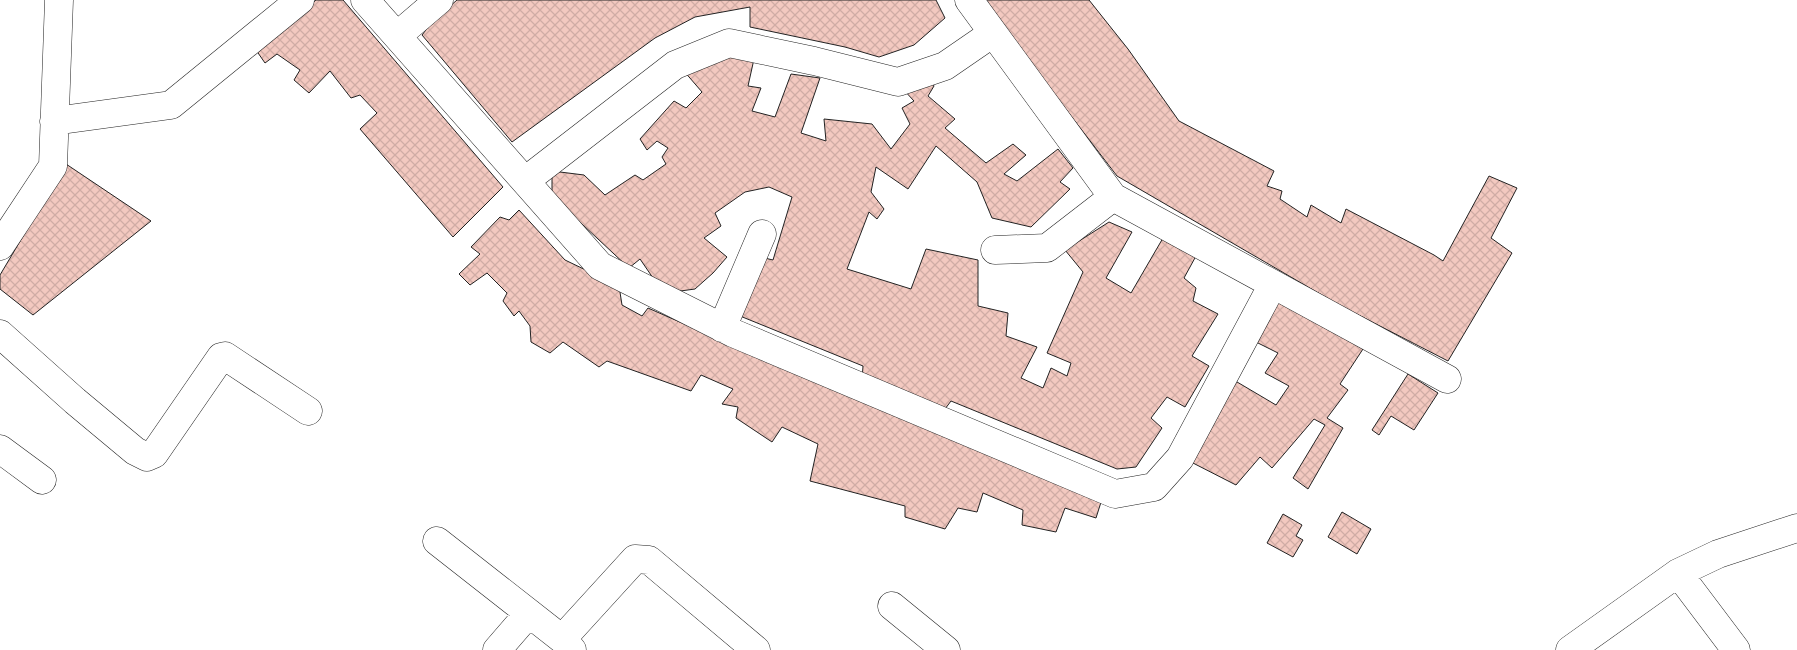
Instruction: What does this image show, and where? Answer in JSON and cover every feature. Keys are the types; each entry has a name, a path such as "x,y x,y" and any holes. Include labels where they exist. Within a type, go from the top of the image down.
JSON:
{"street":[{"path":"0,246 53,166 59,0"},
{"path":"54,121 171,105 300,0"},
{"path":"365,0 600,266 722,328 1115,494 1154,487 1180,458 1273,284"},
{"path":"397,36 439,0"},
{"path":"969,0 1112,197 1447,379"},
{"path":"525,181 676,65 729,43 814,61 898,82 945,66 993,33"},
{"path":"995,250 1047,248 1112,197"},
{"path":"722,328 762,234"},
{"path":"0,334 75,401 135,451 147,456 154,454 221,357 225,356 308,411"},
{"path":"0,449 42,480"},
{"path":"1570,650 1678,573 1718,554 1797,528"},
{"path":"437,541 567,644 635,559 649,560 756,650"},
{"path":"1678,573 1736,650"},
{"path":"892,606 946,650"},
{"path":"497,650 529,613"}],"building":[{"path":"316,0 343,0 503,187 453,237 360,129 377,113 360,95 351,98 330,71 309,93 294,80 300,70 277,54 265,63 256,50"},
{"path":"457,0 936,0 945,18 914,45 879,57 845,47 750,27 750,7 695,17 655,38 512,142 422,35 433,21"},
{"path":"982,0 1089,0 1128,49 1179,121 1274,171 1267,186 1282,191 1280,199 1307,217 1311,205 1341,223 1346,209 1443,261 1489,176 1517,188 1491,238 1512,253 1448,361 1339,305 1117,176"},
{"path":"733,52 754,59 748,86 761,88 752,111 775,117 791,74 820,78 801,133 826,141 824,119 872,124 891,149 910,124 902,108 914,101 902,88 930,78 934,86 928,96 955,119 945,128 986,163 1013,144 1026,155 1004,174 1017,181 1058,149 1073,168 1060,182 1070,189 1031,227 992,218 977,182 936,146 908,189 876,167 871,192 884,209 877,219 869,212 847,269 911,289 926,249 978,260 978,306 1008,313 1006,336 1037,347 1021,378 1043,388 1051,368 1067,376 1071,363 1047,353 1083,272 1065,250 1109,222 1132,232 1106,278 1131,293 1163,238 1196,256 1184,278 1196,288 1193,301 1218,314 1192,356 1209,366 1185,407 1167,397 1151,418 1162,428 1136,467 1117,469 951,401 942,413 862,380 863,366 740,316 756,256 773,260 792,197 769,187 745,192 715,213 721,226 704,238 727,257 695,289 673,292 653,278 640,259 629,268 552,196 552,171 584,175 605,195 635,175 643,180 666,164 662,157 668,148 657,141 647,150 640,139 674,101 686,108 702,92 683,70"},
{"path":"66,164 151,221 33,315 0,289 0,275"},
{"path":"519,210 565,260 619,286 622,305 642,316 648,308 823,385 1102,499 1096,518 1065,508 1056,532 1022,525 1023,510 983,493 977,512 958,508 945,529 905,517 905,506 810,481 818,444 782,427 772,442 736,418 738,407 722,404 733,389 701,375 691,391 607,361 599,367 563,342 550,353 531,342 530,326 519,311 514,316 503,301 507,293 487,273 470,285 459,274 480,254 471,247 500,217 509,220"},
{"path":"1274,297 1363,349 1340,384 1348,390 1327,418 1343,428 1308,489 1293,478 1325,425 1314,419 1272,468 1260,457 1236,485 1191,462 1232,379 1276,405 1289,386 1265,373 1278,353 1252,340"},
{"path":"1408,374 1438,393 1414,430 1391,416 1379,435 1372,430"},
{"path":"1342,512 1371,529 1357,554 1328,537"},
{"path":"1283,514 1302,525 1296,536 1303,540 1293,557 1267,543"}]}
